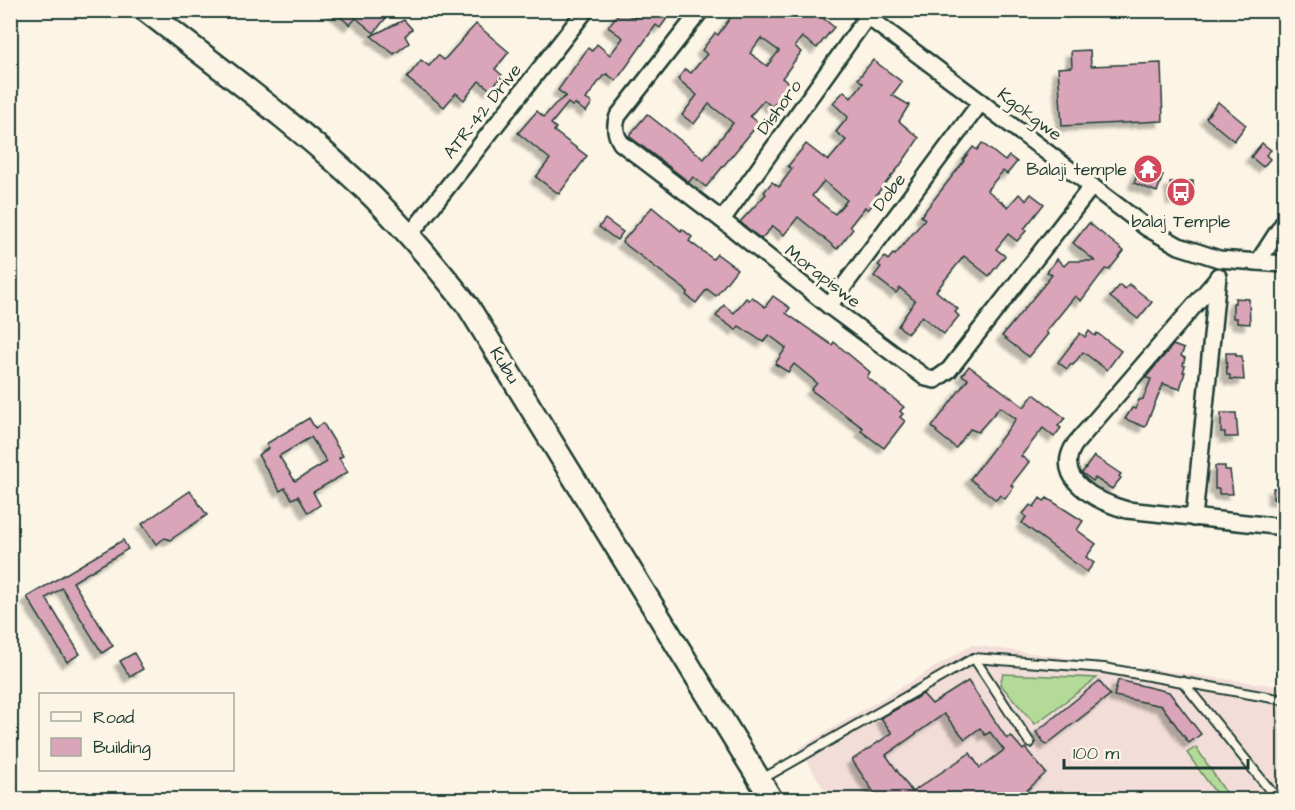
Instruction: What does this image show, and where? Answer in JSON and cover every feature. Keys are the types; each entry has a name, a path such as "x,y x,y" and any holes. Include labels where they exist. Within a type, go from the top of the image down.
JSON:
{"main road":[{"name":"Kubu","path":"145,10 325,153 372,196 452,286 478,322 772,800"}],"street":[{"name":"ATR-42 Drive","path":"409,236 585,10"},
{"name":"Morapiswe","path":"701,10 618,116 616,136 621,143 829,306 926,378 935,380 949,370 1092,186"},
{"name":"Dishoro","path":"722,220 863,14"},
{"name":"Kgokgwe","path":"863,14 1147,228 1171,241 1219,259 1284,264"},
{"name":"Dobe","path":"829,306 981,102"},
{"path":"1258,262 1284,222"},
{"path":"1194,518 1219,259"},
{"path":"1218,278 1069,453 1068,467 1075,482 1111,506 1127,510 1284,527"}],"lane":[{"path":"760,780 974,658 1104,668 1284,700"},
{"path":"974,658 1030,743"},
{"path":"1182,681 1278,800"}],"shaded area":[{"path":"972,645 1284,687 1284,799 830,799 799,748"}],"green space":[{"path":"1003,674 1097,678 1035,724 1000,684"},
{"path":"1196,747 1230,799 1220,799 1187,753"}],"building":[{"path":"332,10 392,10 374,33 356,18 350,25"},
{"path":"621,10 635,19 642,10 673,10 660,28 656,25 616,81 607,74 603,76 586,99 592,103 586,112 575,104 572,106 568,103 551,124 556,128 554,131 587,156 559,194 536,177 550,159 518,133 537,111 544,117 555,104 566,96 558,90 588,48 592,51 597,44 610,55 623,38 608,27"},
{"path":"736,10 813,10 834,27 817,48 802,37 795,46 801,52 782,78 790,84 772,107 764,100 750,116 759,123 706,187 693,177 689,182 629,136 647,114 704,159 733,123 709,104 694,124 682,115 697,95 678,79 685,69 691,73 707,54 702,50 715,33 718,35","holes":["761,38 779,51 767,66 750,53"]},
{"path":"404,20 412,29 405,36 409,43 394,54 371,36"},
{"path":"476,24 509,52 495,69 502,75 491,90 479,81 464,100 456,93 444,107 407,78 421,60 429,66 438,55 444,60"},
{"path":"1090,50 1091,66 1161,63 1163,121 1062,126 1058,68 1072,67 1071,51"},
{"path":"873,60 902,82 892,95 909,105 899,121 919,138 876,195 879,197 868,210 865,207 850,226 853,229 837,249 798,217 784,235 773,226 761,239 740,222 766,194 764,192 772,182 779,187 792,169 788,166 806,144 828,161 846,140 836,132 848,117 833,103 844,91 851,98 863,83 858,79","holes":["824,181 847,200 835,214 812,196"]},
{"path":"1218,102 1246,125 1234,141 1206,118"},
{"path":"982,143 1005,161 1009,156 1017,162 1007,174 1003,171 987,190 1008,207 1019,194 1026,200 1031,194 1044,204 1017,241 1008,234 996,249 1005,256 989,276 964,256 936,291 958,309 955,312 959,316 944,334 922,316 908,333 898,326 915,301 900,288 896,293 874,276 881,267 878,265 885,257 888,260 893,254 895,255 925,219 921,216 973,147 977,150"},
{"path":"1262,143 1271,150 1266,155 1270,159 1263,167 1251,157"},
{"path":"1140,167 1163,175 1157,192 1134,183"},
{"path":"1193,181 1194,198 1172,199 1170,182"},
{"path":"652,207 692,237 689,241 713,259 717,254 737,269 716,296 707,289 696,303 686,295 688,292 622,242"},
{"path":"605,219 623,232 617,240 599,227"},
{"path":"1089,223 1124,251 1109,270 1105,269 1081,301 1075,296 1029,357 1002,336 1052,275 1047,272 1057,259 1064,266 1069,261 1095,261 1073,243"},
{"path":"1129,284 1152,302 1138,319 1110,297 1120,285 1125,289"},
{"path":"773,296 790,308 786,313 832,345 834,342 870,372 867,377 904,407 900,411 903,414 900,417 905,421 884,448 861,431 863,428 811,390 817,383 794,364 788,372 775,364 786,348 769,335 763,342 739,326 736,330 716,316 724,305 734,313 746,298 749,300 752,297 765,307"},
{"path":"1235,298 1249,299 1250,324 1237,323 1237,318 1233,318"},
{"path":"1089,331 1095,336 1097,333 1121,351 1107,370 1083,352 1067,369 1058,362 1080,333 1085,337"},
{"path":"1173,345 1184,349 1181,356 1185,358 1183,372 1185,372 1180,389 1163,384 1145,427 1125,419 1132,408 1135,409 1139,400 1143,399 1151,379 1146,378 1147,376"},
{"path":"1226,353 1236,353 1236,356 1242,356 1244,380 1230,379 1230,375 1227,375"},
{"path":"969,366 1024,407 1034,394 1065,418 1058,426 1061,428 1054,437 1043,428 1021,456 1029,462 1011,485 1014,487 1005,499 1000,495 996,500 970,479 1016,419 1000,407 978,432 970,429 956,448 932,427 968,379 962,375"},
{"path":"1221,413 1236,413 1238,437 1225,437 1225,432 1221,432"},
{"path":"309,418 315,428 323,423 343,456 339,458 348,472 313,492 320,505 308,513 298,496 292,499 285,488 280,491 258,455 269,448 266,444","holes":["311,437 327,462 295,481 279,456"]},
{"path":"1094,456 1121,474 1119,476 1121,478 1112,489 1095,478 1093,481 1082,473"},
{"path":"1215,466 1225,466 1225,470 1230,470 1233,494 1219,494 1219,489 1215,489"},
{"path":"1273,488 1284,488 1284,499 1273,499"},
{"path":"190,491 207,515 170,540 165,538 156,544 142,524"},
{"path":"1040,498 1044,501 1047,498 1083,521 1077,530 1096,544 1086,557 1094,563 1087,572 1022,523 1026,517 1023,514 1030,505 1034,507"},
{"path":"123,540 128,549 73,582 113,646 102,653 62,588 46,598 80,654 67,662 27,597"},
{"path":"134,653 143,669 130,677 120,661"},
{"path":"1118,680 1169,692 1201,734 1189,743 1162,706 1114,696"},
{"path":"968,681 1007,739 1011,736 1023,750 1025,748 1046,773 1025,792 1031,800 879,800 852,760 892,733 881,718 923,694 932,704","holes":["944,714 965,739 980,728 985,735 990,732 1004,750 980,768 970,753 912,792 886,755"]},
{"path":"1099,681 1110,695 1046,745 1036,732"}],"place":[{"name":"Balaji temple","path":"1148,169"},
{"name":"balaj Temple","path":"1181,192"}]}
